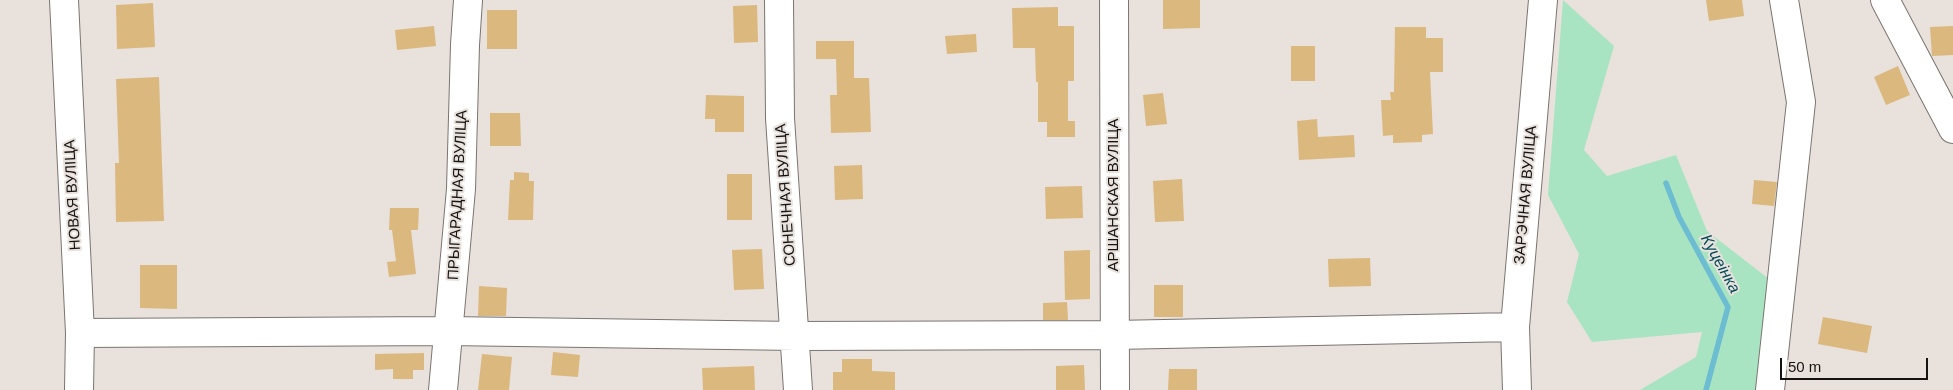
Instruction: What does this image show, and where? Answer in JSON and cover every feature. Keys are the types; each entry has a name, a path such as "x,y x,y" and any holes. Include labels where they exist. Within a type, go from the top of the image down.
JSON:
{"street":[{"name":"НОВАЯ ВУЛІЦА","path":"64,0 80,333 79,390"},
{"name":"ПРЫГАРАДНАЯ ВУЛІЦА","path":"443,390 461,189 468,0"},
{"name":"СОНЕЧНАЯ ВУЛІЦА","path":"779,0 780,118 796,336 798,390"},
{"name":"АРШАНСКАЯ ВУЛІЦА","path":"1114,0 1115,390"},
{"name":"ЗАРЭЧНАЯ ВУЛІЦА","path":"1516,390 1515,327 1543,0"},
{"path":"1770,390 1801,102 1784,0"},
{"path":"1885,0 1953,129"},
{"path":"80,333 448,331 796,336 1114,335 1515,327"}],"green space":[{"path":"1563,0 1614,46 1584,150 1607,176 1676,155 1707,231 1769,279 1756,390 1640,390 1696,357 1702,332 1592,342 1567,302 1579,254 1548,195"}],"building":[{"path":"1163,0 1200,0 1200,28 1163,29"},
{"path":"1706,0 1742,0 1744,16 1709,21"},
{"path":"153,3 155,47 117,49 116,5"},
{"path":"757,5 758,42 734,43 733,6"},
{"path":"1058,7 1058,26 1074,26 1074,81 1068,81 1068,121 1075,121 1075,137 1047,137 1047,122 1038,122 1038,82 1036,82 1035,48 1013,48 1012,8"},
{"path":"487,10 517,10 517,49 487,49"},
{"path":"434,26 436,46 397,50 395,30"},
{"path":"1953,26 1953,55 1932,56 1930,27"},
{"path":"1395,27 1426,27 1426,38 1443,38 1443,72 1430,72 1433,134 1422,135 1422,142 1393,143 1393,135 1383,136 1381,100 1391,100 1390,92 1394,92"},
{"path":"976,34 977,52 947,54 945,36"},
{"path":"816,41 854,41 854,78 869,78 871,132 831,133 830,95 837,95 836,59 816,59"},
{"path":"1291,46 1315,46 1315,81 1291,81"},
{"path":"1898,66 1910,95 1886,105 1874,77"},
{"path":"159,77 164,221 116,222 115,163 119,163 116,79"},
{"path":"1163,93 1167,124 1146,126 1143,95"},
{"path":"706,95 744,96 744,132 715,132 715,119 705,119"},
{"path":"490,113 520,113 521,146 490,146"},
{"path":"1317,119 1318,137 1354,135 1355,157 1299,160 1297,121"},
{"path":"862,165 863,199 835,200 834,166"},
{"path":"514,172 529,173 529,181 534,181 533,220 508,220 510,180 514,180"},
{"path":"727,174 752,174 752,220 727,220"},
{"path":"1182,179 1184,221 1155,222 1153,181"},
{"path":"1754,180 1777,182 1774,206 1752,204"},
{"path":"1082,186 1083,218 1046,219 1045,187"},
{"path":"390,208 419,208 418,230 411,230 416,274 389,277 387,262 396,261 392,230 389,230"},
{"path":"762,249 764,289 734,290 732,250"},
{"path":"1090,250 1090,299 1065,300 1064,251"},
{"path":"1370,258 1371,286 1329,287 1328,259"},
{"path":"140,265 177,265 177,309 140,308"},
{"path":"1154,285 1183,285 1183,317 1154,317"},
{"path":"479,286 507,288 506,316 478,316"},
{"path":"1067,302 1068,320 1043,320 1043,303"},
{"path":"1823,317 1872,326 1867,353 1818,344"},
{"path":"553,352 580,355 578,377 551,375"},
{"path":"424,353 424,370 413,370 413,379 393,379 393,369 375,370 375,354"},
{"path":"482,354 512,357 509,390 478,390"},
{"path":"842,359 872,359 872,371 895,372 895,390 833,390 833,372 842,372"},
{"path":"1084,365 1085,390 1056,390 1056,366"},
{"path":"754,366 755,390 703,390 702,368"},
{"path":"1169,369 1197,369 1197,390 1168,390"}],"waterway":[{"name":"Куцеінка","path":"1666,183 1679,217 1728,307 1706,390"}]}
